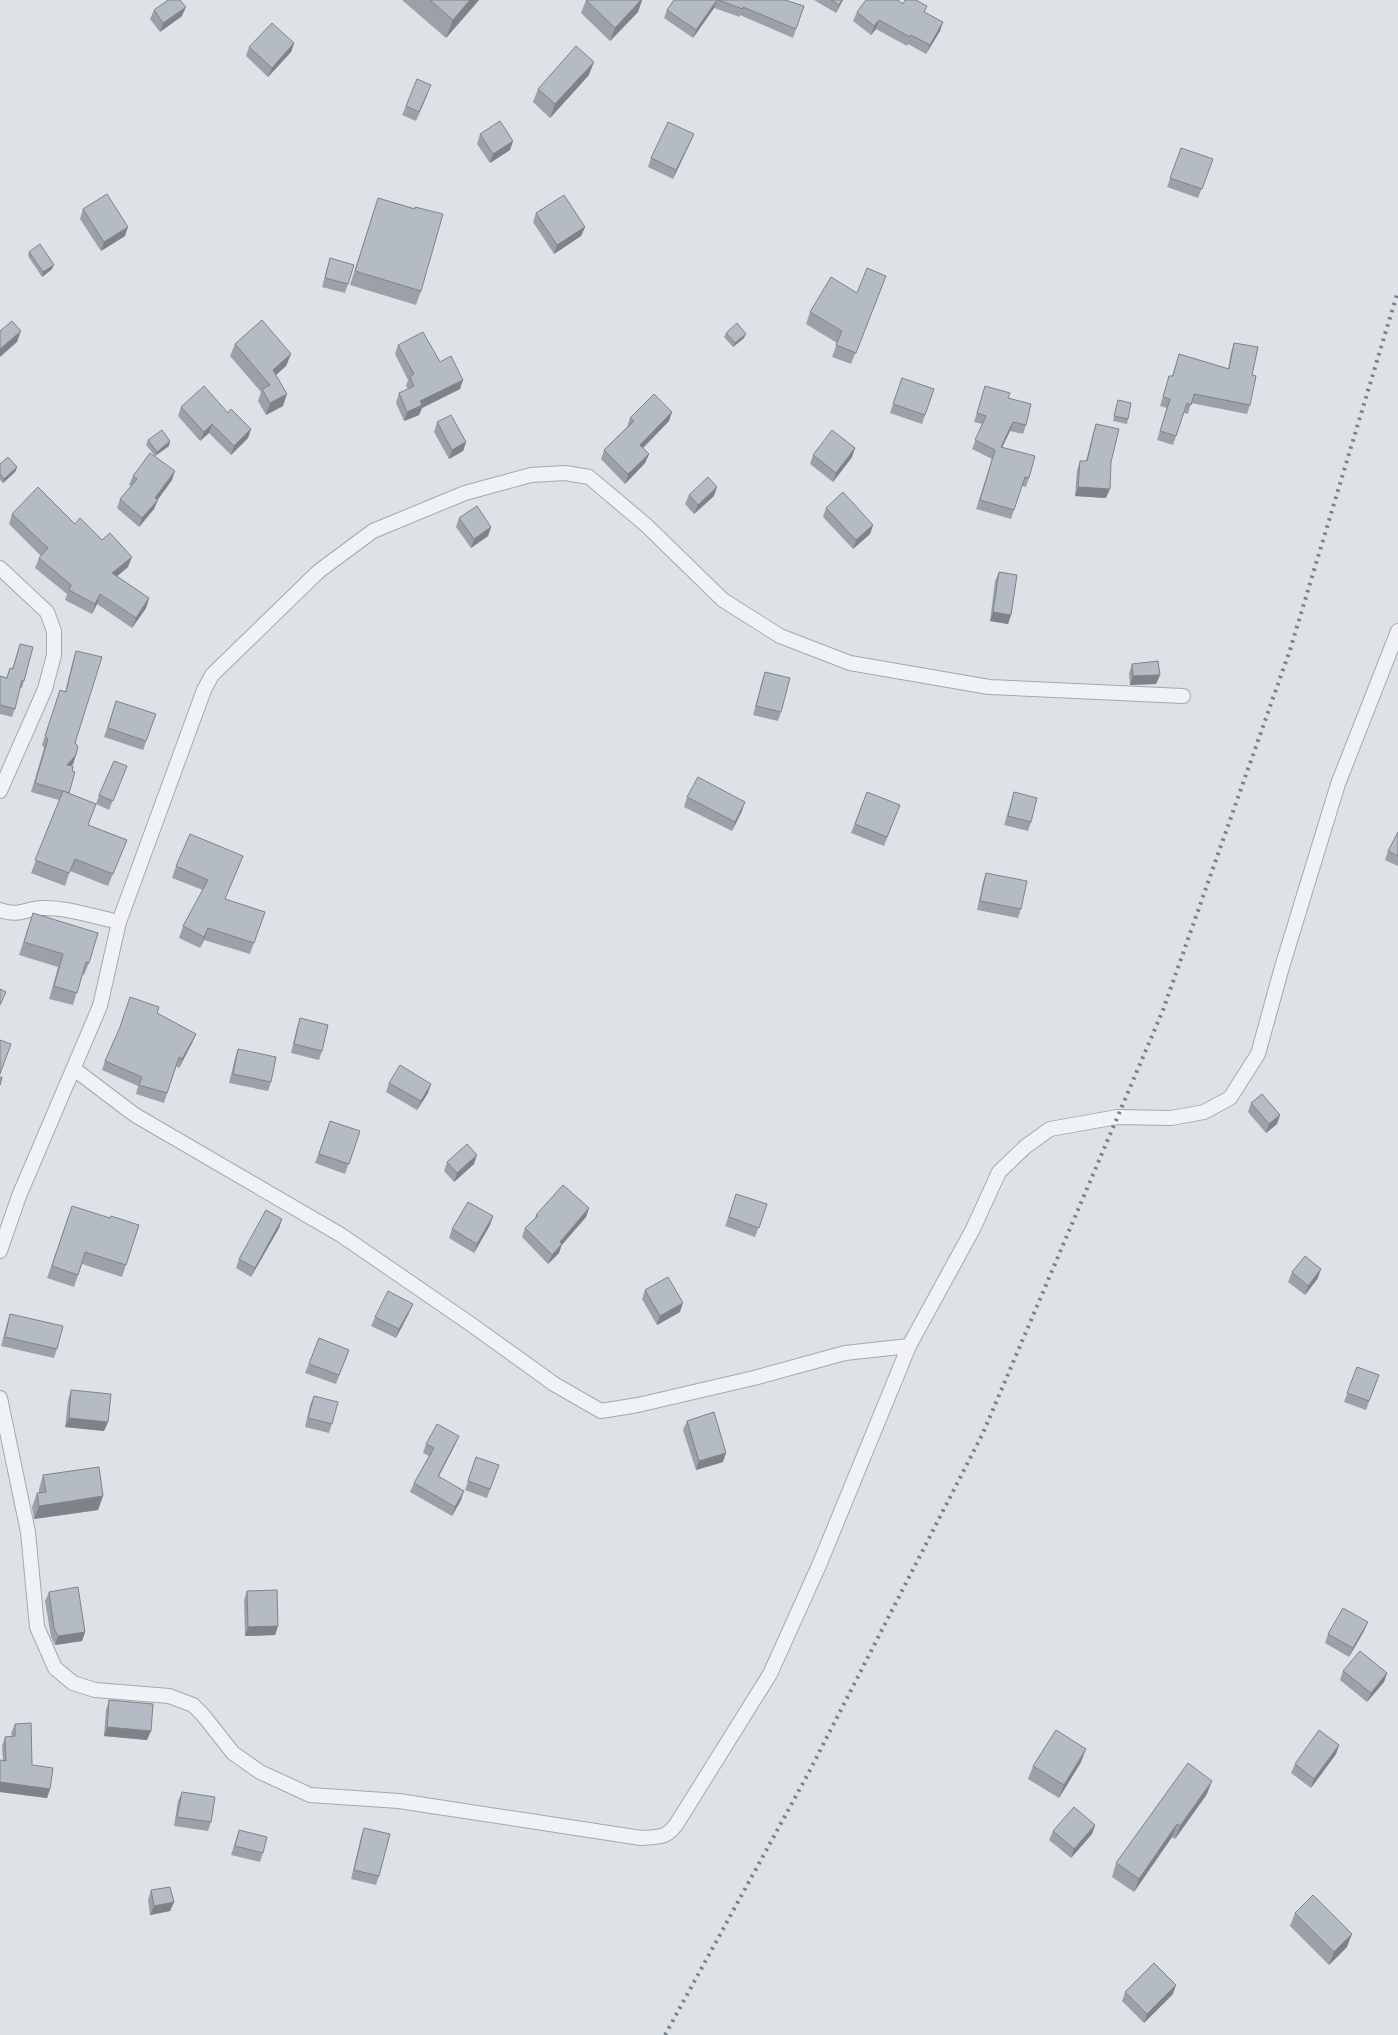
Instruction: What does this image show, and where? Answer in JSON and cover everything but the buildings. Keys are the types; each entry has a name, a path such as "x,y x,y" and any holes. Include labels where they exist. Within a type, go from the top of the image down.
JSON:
{"street":[{"path":"0,1251 19,1196 100,1006 119,922 204,690 212,675 319,571 373,531 465,493 531,475 564,473 589,477 646,525 723,600 780,636 850,663 990,687 1183,696"},
{"path":"0,568 47,612 54,631 54,655 45,690 0,791"},
{"path":"0,1398 28,1532 37,1627 55,1668 73,1683 95,1690 169,1696 193,1705 233,1753 260,1772 310,1795 399,1801 641,1838 660,1837 669,1833 674,1828 770,1674 820,1564 909,1346 973,1229 999,1172 1025,1147 1050,1129 1117,1117 1170,1118 1204,1112 1230,1098 1258,1054 1338,784 1398,631"},
{"path":"0,910 11,914 42,908 73,911 119,922"},
{"path":"74,1069 135,1115 341,1235 472,1324 554,1384 601,1410 638,1405 754,1378 845,1353 909,1346"}],"railway":[{"path":"665,2035 808,1774 983,1433 1163,1010 1290,650 1398,291"}]}
